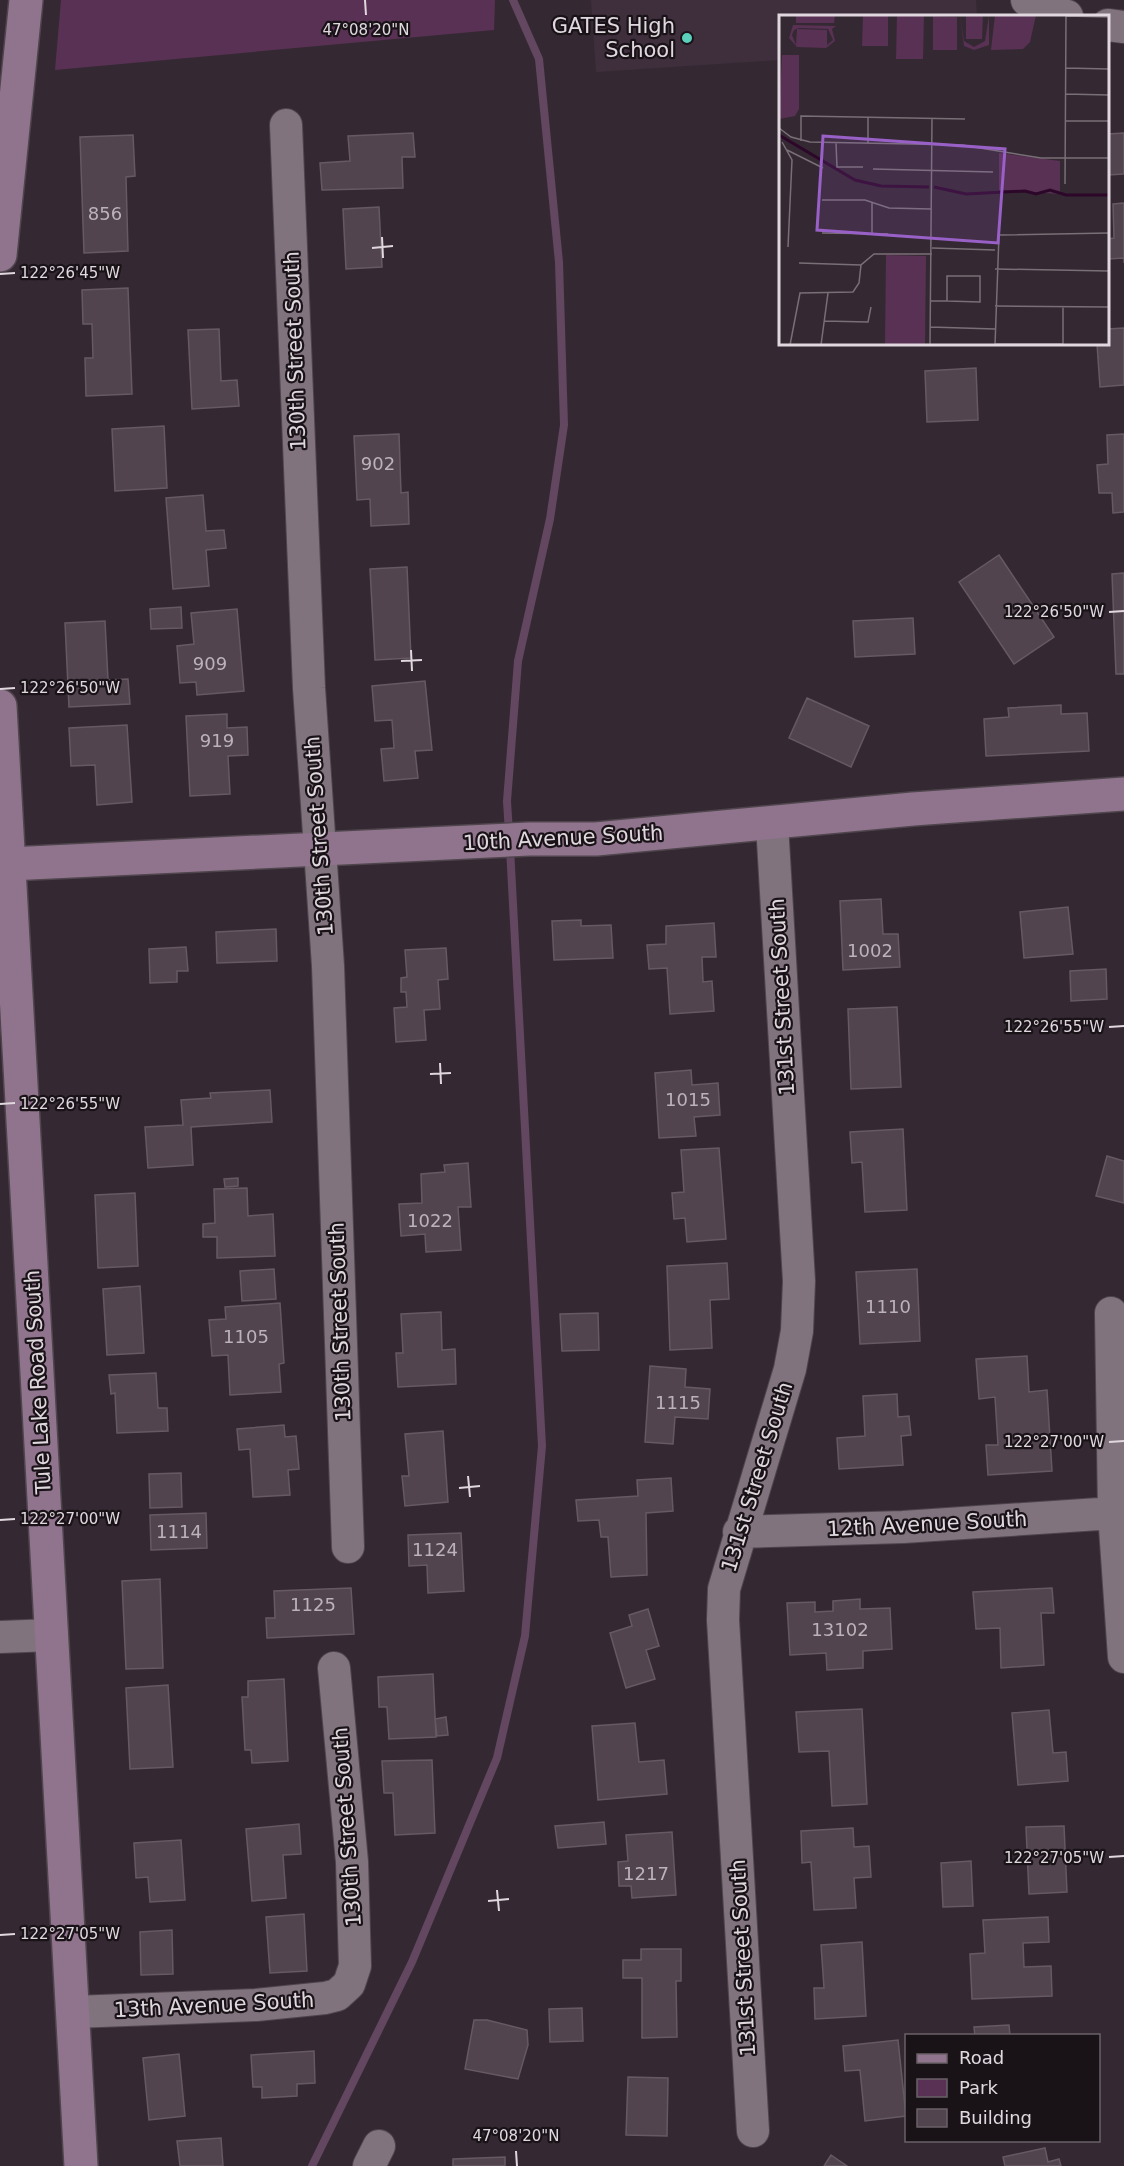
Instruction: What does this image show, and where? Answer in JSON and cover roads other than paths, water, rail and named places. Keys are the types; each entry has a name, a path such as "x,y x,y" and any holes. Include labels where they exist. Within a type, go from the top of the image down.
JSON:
{"street":[{"path":"0,255 26,0"},
{"path":"1109,25 1124,27"},
{"name":"130th Street South","path":"286,125 309,688 321,849 348,1547"},
{"name":"Tule Lake Road South","path":"0,706 4,865 52,1635 81,2166"},
{"name":"10th Avenue South","path":"4,865 529,839 596,839 913,809 1124,794"},
{"name":"131st Street South","path":"753,2131 723,1620 724,1589 789,1369 797,1331 799,1281 772,824"},
{"path":"1111,1313 1114,1513 1124,1657"},
{"name":"12th Avenue South","path":"739,1532 903,1527 1114,1513"},
{"path":"0,1637 52,1635"},
{"name":"130th Street South","path":"334,1668 352,1862 355,1966 349,1984"},
{"name":"13th Avenue South","path":"74,2012 256,2005 325,1998 337,1995 349,1984"}],"waterway":[{"path":"509,833 507,801 518,661 550,519 564,425 559,262 539,59 513,0"},
{"path":"312,2166 412,1962 497,1758 525,1636 542,1446 510,848"}],"place":[{"name":"GATES High School","path":"687,38"}]}
